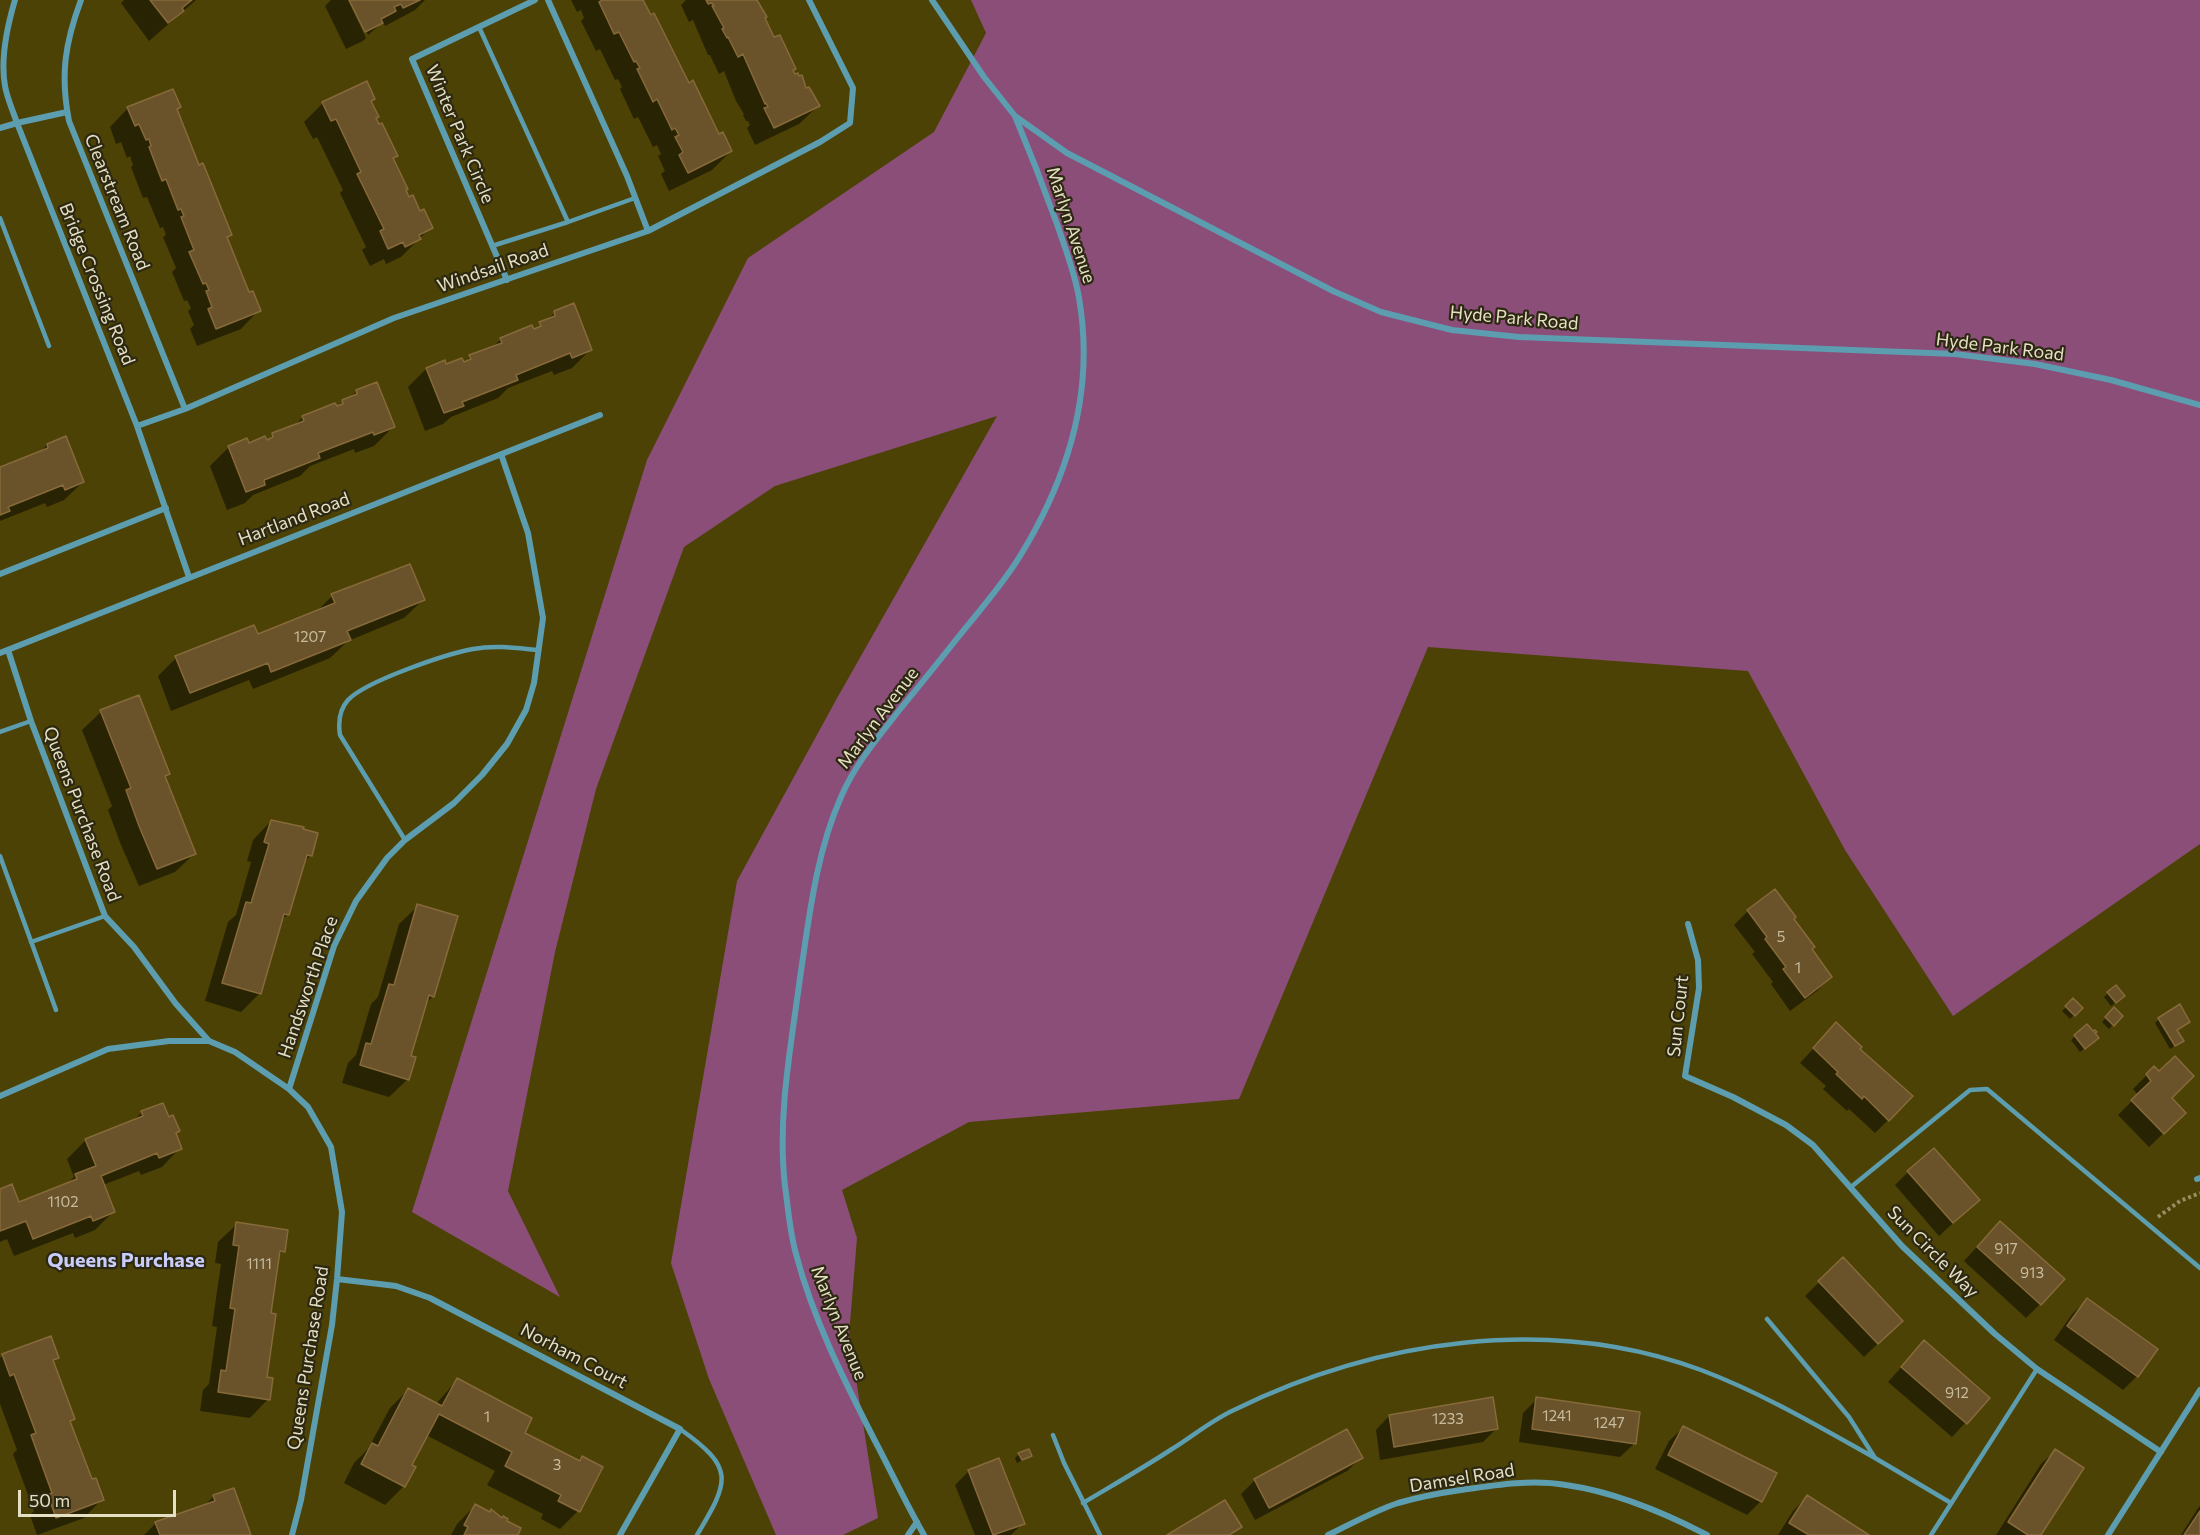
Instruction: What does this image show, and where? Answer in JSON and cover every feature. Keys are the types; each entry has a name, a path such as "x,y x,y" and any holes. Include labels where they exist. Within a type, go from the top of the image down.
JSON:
{"street":[{"name":"Bridge Crossing Road","path":"15,0 6,41 4,64 5,86 16,123 137,426 189,577"},
{"name":"Clearstream Road","path":"81,0 64,59 64,96 68,112 95,188 185,409"},
{"name":"Winter Park Circle","path":"507,280 412,59 535,0"},
{"path":"548,0 648,231"},
{"name":"Windsail Road","path":"137,426 185,409 394,318 648,231 820,142 849,123 853,88 809,0"},
{"name":"Hyde Park Road","path":"932,0 984,77 1015,116 1067,153 1322,286 1381,312 1452,330 1519,337 1955,354 2035,364 2111,380 2200,405"},
{"path":"0,128 68,112"},
{"name":"Marlyn Avenue","path":"924,1535 854,1398 816,1315 795,1252 785,1182 784,1100 818,871 841,797 854,772 877,739 986,603 1018,558 1052,497 1072,440 1079,412 1084,335 1079,295 1070,260 1015,116"},
{"name":"Hartland Road","path":"0,653 600,415"},
{"name":"Handsworth Place","path":"289,1089 323,979 346,920 369,882 405,840 454,802 483,775 507,744 526,710 534,683 543,618 528,533 501,454"},
{"path":"0,574 166,508"},
{"name":"Queens Purchase Road","path":"8,650 31,721 105,916 134,947 176,1004 209,1041 235,1052 289,1089 308,1107 331,1148 342,1212 337,1279 332,1326 301,1500 292,1535"},
{"name":"Sun Court","path":"1686,1076 1699,988 1698,960 1688,924"},
{"path":"0,1096 108,1050 168,1041 209,1041"},
{"name":"Sun Circle Way","path":"1686,1076 1733,1097 1786,1125 1813,1145 1902,1246 1960,1302 2037,1370 2161,1452"},
{"name":"Norham Court","path":"337,1279 396,1286 430,1298 680,1429"},
{"path":"2108,1535 2200,1390"},
{"path":"620,1535 680,1429"},
{"name":"Damsel Road","path":"1328,1535 1397,1503 1489,1486 1529,1483 1564,1484 1601,1492 1651,1509 1707,1535"},
{"path":"908,1535 916,1522"}],"lane":[{"path":"479,27 568,222"},
{"path":"492,246 635,198"},
{"path":"0,218 49,346"},
{"path":"405,840 340,735 338,724 344,706 355,694 373,683 447,656 473,649 502,646 538,650"},
{"name":"Queens Purchase Road","path":"0,732 31,721"},
{"path":"0,856 56,1010"},
{"path":"32,942 105,916"},
{"path":"1851,1187 1970,1090 1986,1089 2200,1268"},
{"path":"1767,1319 1849,1417 1875,1458"},
{"path":"1083,1503 1231,1411 1280,1389 1371,1359 1448,1345 1502,1339 1546,1339 1591,1343 1656,1356 1700,1370 1755,1393 1875,1458 1951,1503"},
{"path":"1931,1535 2037,1370"},
{"path":"680,1429 706,1448 719,1464 722,1484 714,1508 697,1535"},
{"path":"1053,1435 1100,1535"}],"path":[{"path":"2149,1226 2162,1213 2180,1201 2200,1193"}],"shaded area":[{"path":"971,0 2200,0 2200,844 1953,1016 1845,850 1748,671 1428,647 1239,1099 969,1122 842,1190 857,1238 849,1335 878,1518 843,1535 776,1535 709,1379 671,1263 737,881 836,700 997,416 775,486 684,547 596,789 555,952 508,1191 560,1297 412,1212 647,460 748,258 934,132 986,33"}],"building":[{"path":"150,0 192,0 182,8 184,11 168,23"},
{"path":"349,0 420,0 403,8 401,4 394,7 396,11 381,19 383,23 365,32"},
{"path":"602,0 643,0 651,15 654,13 689,83 693,80 719,134 723,132 732,151 688,173 679,155 683,152 675,137 679,135 675,128 672,130 657,99 653,102 637,69 640,68 636,61 634,62 619,32 614,34 599,2"},
{"path":"706,0 757,0 767,17 765,18 774,37 780,35 796,69 793,70 795,74 802,75 806,88 809,87 820,106 774,128 764,108 768,107 743,54 738,57 722,29 724,28 712,6 714,6 712,3 708,4"},
{"path":"367,81 375,99 371,101 379,117 376,118 379,124 382,123 398,156 393,158 408,189 406,190 409,197 413,195 420,211 424,209 433,228 419,235 421,239 405,247 403,242 388,249 380,231 384,229 357,174 361,172 336,119 331,121 322,102"},
{"path":"173,89 181,107 177,109 199,165 203,163 232,235 227,237 249,292 253,291 261,311 216,329 208,309 212,307 206,291 209,290 206,283 203,284 189,252 194,250 181,217 184,216 181,209 178,210 166,179 162,181 149,147 151,146 149,139 146,140 139,124 135,126 127,107"},
{"path":"574,303 592,350 572,358 570,353 516,375 518,380 462,402 464,406 444,413 426,368 445,360 446,364 462,358 464,362 471,359 469,355 502,343 500,338 532,325 534,329 541,326 539,322 555,316 554,311"},
{"path":"377,382 395,427 374,435 373,432 318,453 320,458 264,480 265,485 246,492 228,446 247,438 249,443 265,436 267,440 273,437 272,433 304,421 302,416 335,403 337,406 343,404 342,400 357,394 356,390"},
{"path":"66,436 84,482 65,490 63,485 8,507 10,511 0,515 0,467 48,448 47,444"},
{"path":"410,564 425,600 347,631 351,640 271,672 268,663 190,693 175,656 254,625 258,634 335,603 331,594"},
{"path":"139,695 170,774 165,776 196,854 157,869 126,790 131,788 100,710"},
{"path":"271,820 304,827 303,829 318,833 312,856 307,855 289,915 284,914 261,994 222,983 246,902 251,903 269,844 264,842"},
{"path":"1775,889 1796,917 1794,919 1815,947 1812,949 1832,977 1805,998 1783,969 1786,967 1747,910"},
{"path":"417,904 458,916 434,997 429,995 411,1056 416,1057 409,1080 360,1065 366,1043 371,1044 389,984 394,985"},
{"path":"2116,985 2125,996 2116,1003 2107,992"},
{"path":"2073,998 2083,1008 2075,1016 2065,1006"},
{"path":"2180,1004 2190,1022 2177,1030 2184,1041 2175,1046 2158,1018"},
{"path":"2114,1007 2123,1016 2114,1026 2105,1017"},
{"path":"1836,1022 1862,1047 1860,1049 1913,1096 1889,1121 1864,1096 1862,1099 1813,1048"},
{"path":"2087,1024 2097,1032 2095,1033 2099,1038 2085,1049 2074,1035"},
{"path":"2175,1056 2194,1076 2172,1098 2186,1113 2164,1134 2131,1100 2151,1081 2146,1074 2154,1066 2159,1071"},
{"path":"163,1103 169,1117 173,1115 180,1131 176,1133 182,1149 159,1158 157,1153 101,1176 115,1212 93,1221 91,1216 33,1239 26,1221 0,1231 0,1189 12,1184 19,1202 77,1179 75,1174 96,1166 85,1139 143,1116 141,1111"},
{"path":"1934,1148 1980,1200 1953,1223 1907,1171"},
{"path":"2000,1221 2065,1279 2041,1305 1977,1247"},
{"path":"236,1222 288,1230 285,1252 280,1251 271,1313 276,1314 267,1377 273,1378 270,1400 218,1392 221,1370 226,1371 235,1309 230,1308 239,1246 233,1245"},
{"path":"1843,1257 1903,1321 1878,1344 1818,1281"},
{"path":"2087,1298 2158,1349 2138,1377 2067,1326"},
{"path":"51,1336 59,1358 53,1360 75,1419 70,1421 92,1479 96,1478 104,1500 56,1518 48,1495 52,1493 31,1435 36,1433 14,1374 10,1376 2,1354"},
{"path":"1924,1340 1990,1398 1967,1424 1901,1367"},
{"path":"457,1378 532,1418 525,1433 580,1461 582,1456 603,1467 580,1512 558,1501 561,1495 505,1466 512,1452 439,1414 412,1465 416,1467 405,1487 361,1464 372,1443 378,1446 408,1388 442,1406"},
{"path":"1493,1397 1498,1429 1394,1447 1389,1415"},
{"path":"1536,1397 1640,1412 1636,1444 1532,1429"},
{"path":"1683,1426 1777,1473 1762,1502 1668,1455"},
{"path":"1347,1429 1363,1458 1269,1508 1254,1479"},
{"path":"1029,1449 1032,1456 1022,1460 1018,1453"},
{"path":"2055,1449 2084,1468 2041,1535 2028,1535 2008,1522"},
{"path":"999,1458 1025,1524 993,1535 968,1470"},
{"path":"234,1488 251,1535 160,1535 155,1522 215,1501 213,1495"},
{"path":"1807,1495 1869,1535 1809,1535 1789,1523"},
{"path":"1225,1500 1242,1527 1229,1535 1167,1535"},
{"path":"475,1504 490,1512 491,1509 521,1528 518,1535 464,1535 468,1527 464,1525"},
{"path":"2200,1511 2200,1535 2184,1535"}],"district":[{"name":"Queens Purchase","path":"126,1260"}]}
